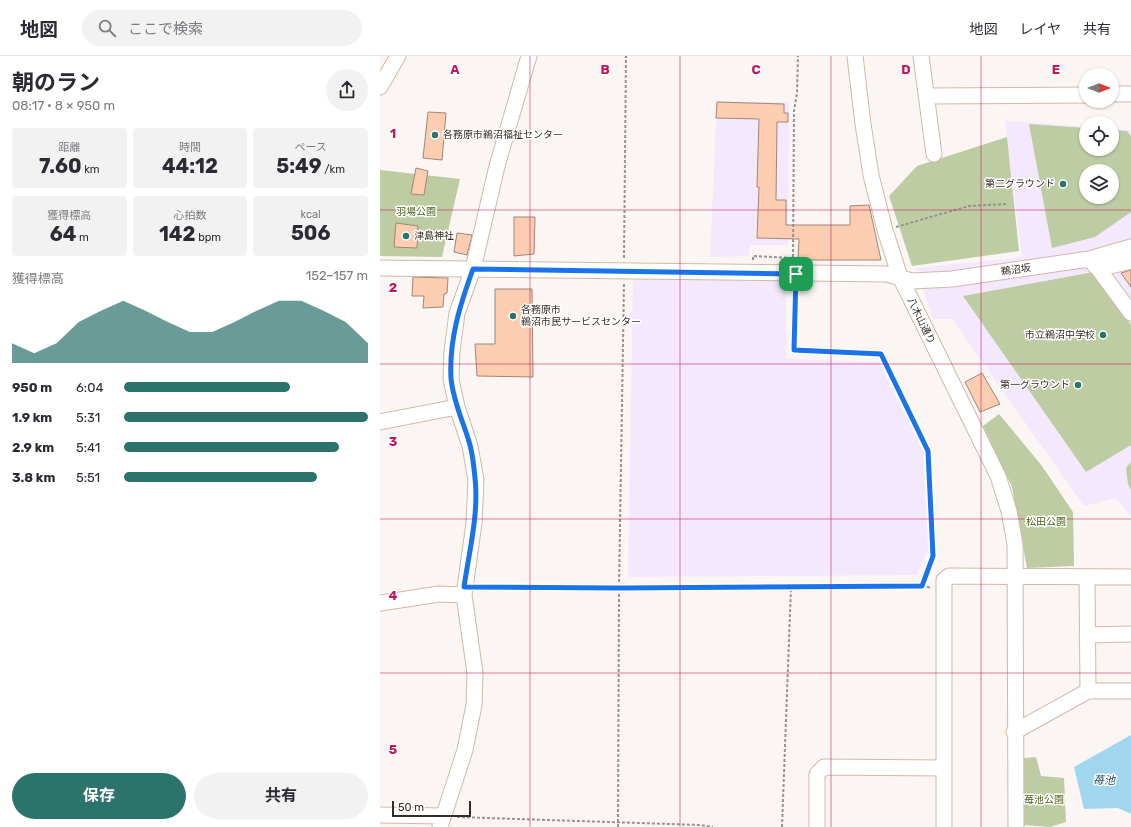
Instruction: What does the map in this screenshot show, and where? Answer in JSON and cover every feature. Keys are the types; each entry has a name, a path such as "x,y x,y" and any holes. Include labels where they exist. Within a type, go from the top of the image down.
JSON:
{"street":[{"path":"380,86 398,56"},
{"path":"380,815 442,822 465,750 474,705 474,673 464,591 474,523 476,480 470,446 457,408 451,379 452,352 457,313 473,269 497,166 529,56"},
{"name":"八木山通り","path":"855,56 863,124 871,174 900,277 998,476 1009,511 1014,544 1016,576 1014,732 1016,827"},
{"path":"921,56 934,154"},
{"path":"1119,94 1131,94"},
{"path":"927,96 1079,95"},
{"name":"鵜沼坂","path":"380,268 751,274 887,274 912,281 952,279 1094,264 1131,247"},
{"path":"1094,264 1131,261"},
{"path":"1094,264 1131,313"},
{"path":"380,422 457,408"},
{"path":"944,827 944,580 949,576 1131,577"},
{"path":"1087,577 1088,691"},
{"path":"380,604 464,591"},
{"path":"1087,635 1131,634"},
{"path":"1014,732 1088,691 1131,691"},
{"path":"817,827 817,774 824,767 944,768"}],"path":[{"path":"618,827 619,588 626,56"},
{"path":"751,274 753,256 793,258 794,111 797,93 798,56"},
{"path":"886,231 969,206 1007,204"},
{"path":"464,591 619,588 922,586 933,556 928,451 881,354 794,350 796,274"},
{"path":"782,827 791,587"},
{"path":"442,822 618,822 700,825 713,827"}],"shaded area":[{"path":"717,102 789,102 788,245 750,245 748,256 710,257"},
{"path":"1005,121 1079,126 1079,156 1119,156 1119,129 1131,130 1131,516 1116,498 1084,506 952,319 933,319 916,268 1022,257"},
{"path":"633,276 786,280 786,359 879,362 923,451 928,550 917,575 628,577"}],"green space":[{"name":"第二グラウンド","path":"1029,124 1079,128 1079,156 1119,156 1119,130 1127,131 1131,136 1131,212 1095,237 1052,248"},
{"path":"1007,137 1019,251 912,266 889,196 917,166"},
{"name":"羽場公園","path":"380,170 460,179 442,257 380,256"},
{"name":"第一グラウンド","path":"1094,272 1131,325 1131,445 1086,472 963,296"},
{"name":"松田公園","path":"999,414 1042,466 1073,512 1074,566 1027,568 1012,487 983,426"},
{"path":"1131,462 1131,490 1128,484 1126,468"},
{"name":"苺池公園","path":"1036,757 1041,776 1064,778 1066,822 1050,827 1024,825 1024,758"}],"water":[{"name":"苺池","path":"1131,735 1131,814 1118,808 1084,809 1074,767"}],"building":[{"path":"717,102 784,104 784,113 788,113 788,122 777,122 776,200 786,200 786,225 850,225 850,206 869,205 881,260 798,260 799,239 757,238 759,119 716,118"},
{"name":"各務原市鵜沼福祉センター","path":"428,112 446,113 442,160 423,158"},
{"path":"416,168 428,171 424,195 411,194"},
{"path":"514,217 535,217 534,254 514,256"},
{"name":"津島神社","path":"396,223 418,226 417,248 394,247"},
{"path":"457,233 472,235 467,255 454,252"},
{"path":"1131,270 1131,287 1121,273"},
{"path":"413,277 448,278 447,293 444,294 443,307 423,308 424,296 412,296"},
{"name":"各務原市 鵜沼市民サービスセンター","path":"495,289 532,289 533,377 477,376 475,344 495,344"},
{"path":"982,373 1000,404 980,412 965,382"}],"place":[{"name":"各務原市鵜沼福祉センター","path":"435,135"},
{"name":"第二グラウンド","path":"1063,184"},
{"name":"津島神社","path":"406,236"},
{"name":"各務原市 鵜沼市民サービスセンター","path":"513,316"},
{"name":"市立鵜沼中学校","path":"1103,335"},
{"name":"第一グラウンド","path":"1078,385"}],"route":[{"path":"473,269 796,274 794,350 881,354 928,451 933,556 922,586 619,588 464,587 474,523 476,480 470,446 457,408 451,379 452,352 457,313 473,269"}]}
